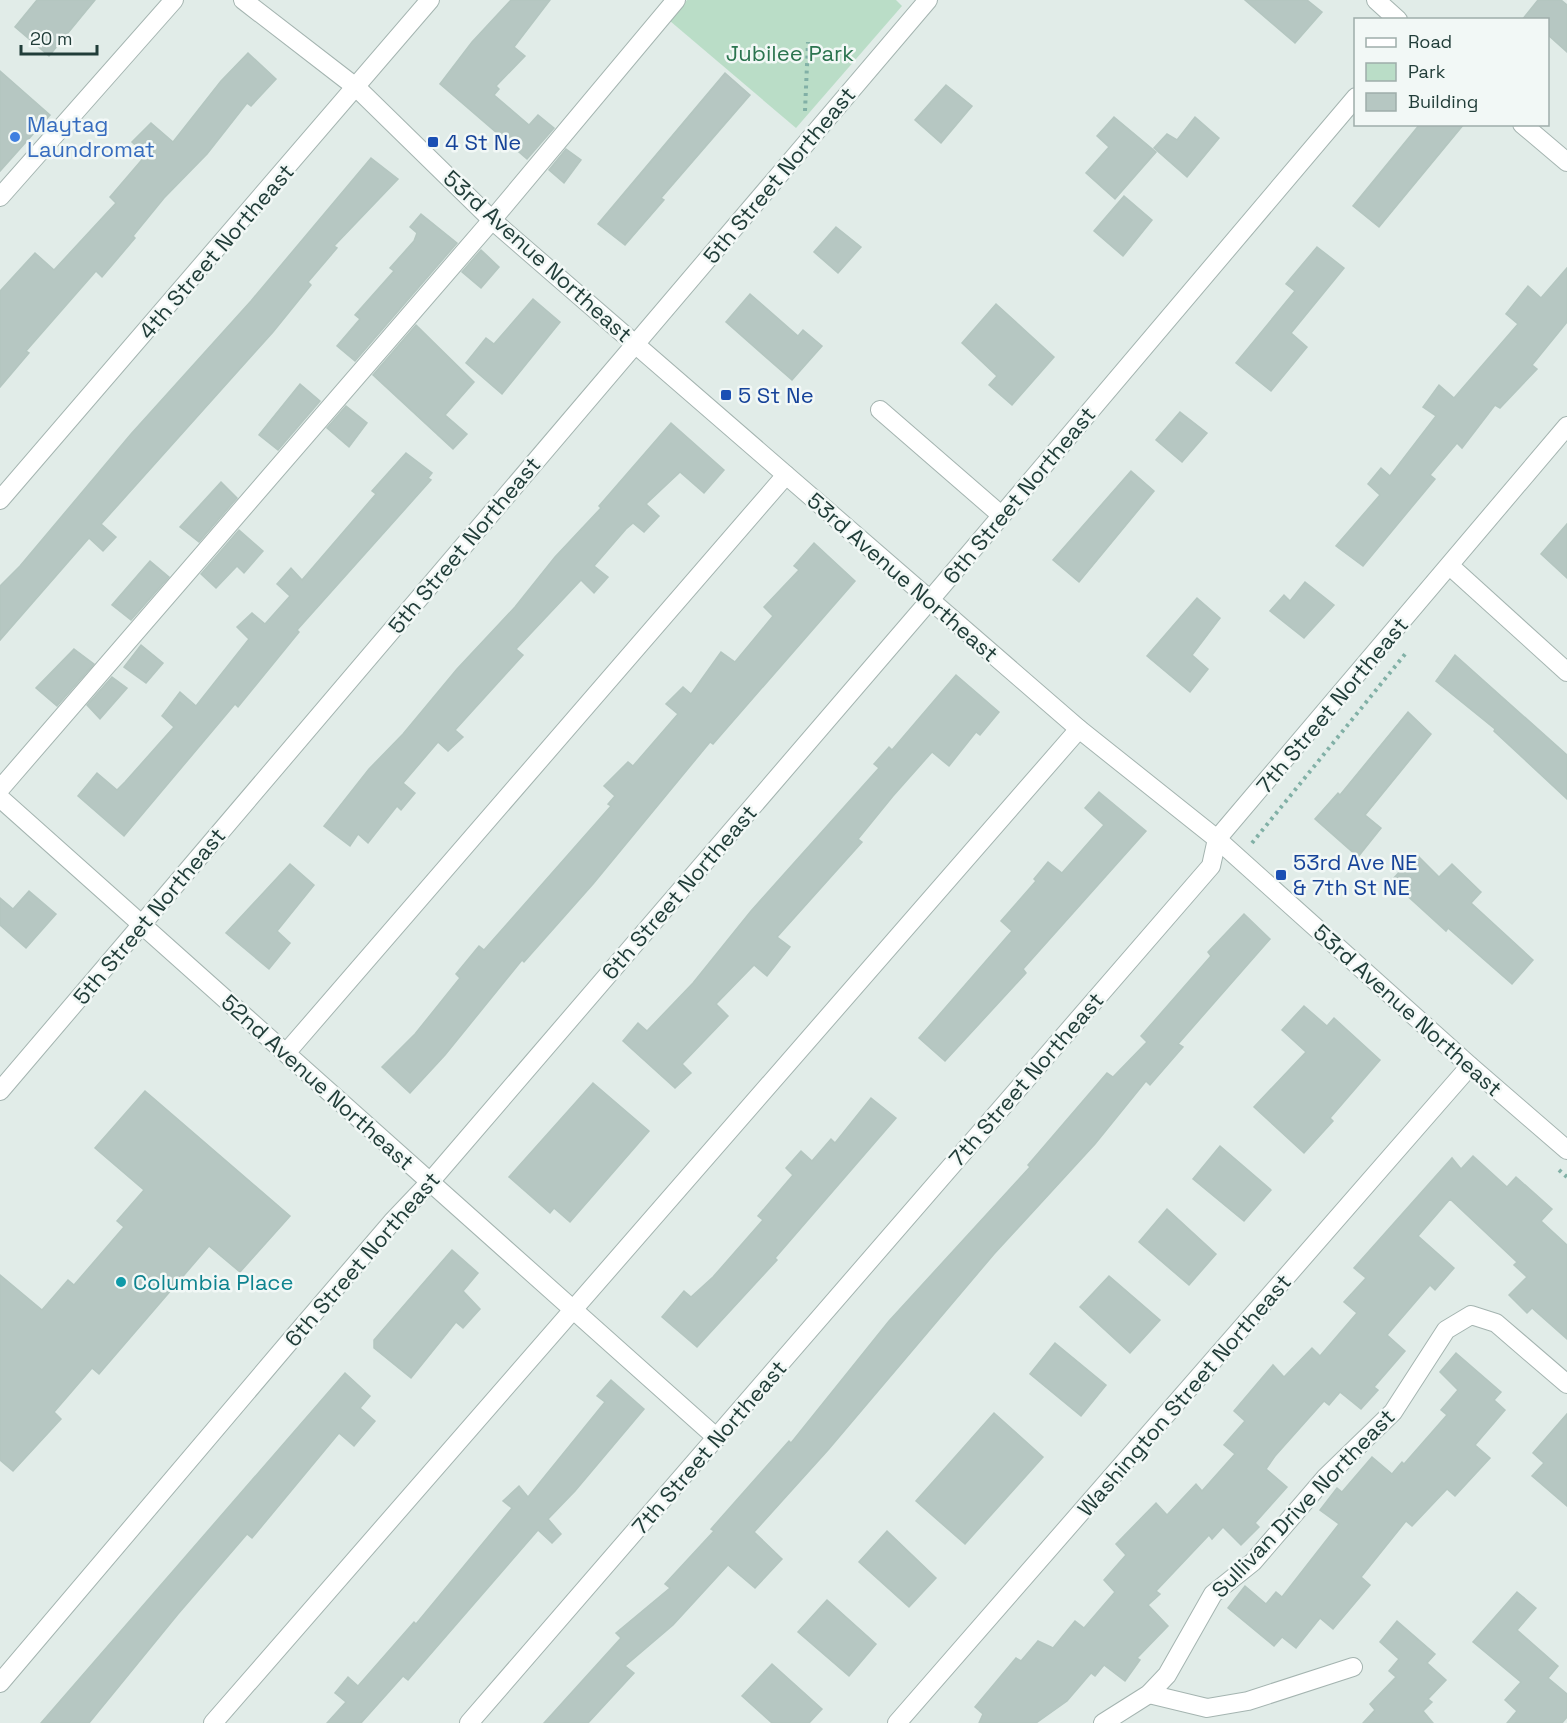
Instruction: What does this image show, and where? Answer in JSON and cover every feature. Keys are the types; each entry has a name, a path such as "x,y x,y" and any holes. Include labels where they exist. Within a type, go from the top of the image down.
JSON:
{"street":[{"path":"0,197 174,0"},
{"name":"53rd Avenue Northeast","path":"243,0 357,88 492,220 1079,729 1217,839 1567,1150"},
{"name":"4th Street Northeast","path":"0,500 357,88 430,0"},
{"path":"0,789 492,220 676,0"},
{"name":"5th Street Northeast","path":"0,1091 928,0"},
{"path":"1376,0 1396,18"},
{"name":"6th Street Northeast","path":"0,1683 297,1332 392,1222 430,1182 930,600 1354,99"},
{"path":"1524,126 1567,162"},
{"path":"880,410 1001,515"},
{"name":"7th Street Northeast","path":"469,1723 1211,866 1217,839 1567,426"},
{"path":"286,1053 786,475"},
{"path":"1450,566 1567,672"},
{"path":"213,1723 1079,729"},
{"name":"52nd Avenue Northeast","path":"0,798 717,1438"},
{"name":"Washington Street Northeast","path":"897,1723 1470,1066"},
{"name":"Sullivan Drive Northeast","path":"1103,1723 1149,1694 1167,1674 1213,1594 1253,1562 1326,1478 1393,1412 1446,1330 1471,1315 1496,1323 1567,1384"},
{"path":"1149,1694 1207,1708 1248,1701 1353,1667"}],"path":[{"path":"808,42 803,110 821,126"},
{"path":"1242,861 1258,834 1413,645"}],"green space":[{"name":"Jubilee Park","path":"687,0 896,0 902,6 796,128 670,21"}],"building":[{"path":"37,0 95,0 49,56 15,27"},
{"path":"511,0 550,0 514,47 525,56 496,86 499,89 494,95 529,125 538,115 554,128 527,159 440,84 472,42"},
{"path":"1245,0 1307,0 1322,12 1295,43"},
{"path":"1538,0 1561,0 1567,5 1567,52 1549,36 1549,18 1524,18"},
{"path":"248,53 276,79 251,106 247,103 207,154 164,198 133,236 135,238 102,277 96,271 26,351 29,353 0,387 0,291 35,253 54,270 116,203 110,197 146,155 132,142 151,123 173,142 221,81"},
{"name":"Maytag Laundromat","path":"0,71 50,115 0,171"},
{"path":"725,73 750,95 661,198 664,200 625,245 598,224"},
{"path":"946,85 972,106 941,143 915,120"},
{"path":"1114,117 1156,152 1115,199 1086,173 1109,147 1097,136"},
{"path":"1195,117 1219,138 1187,177 1154,148 1167,134 1177,140"},
{"path":"1418,126 1462,126 1379,227 1353,206"},
{"path":"566,149 581,160 564,183 549,170"},
{"path":"371,158 398,179 334,246 337,248 308,282 311,285 273,332 101,524 116,537 103,551 89,538 0,640 0,586 20,566 131,434 251,301"},
{"path":"1124,196 1152,220 1123,256 1094,231"},
{"path":"421,214 457,243 355,361 337,346 360,319 355,315 394,271 390,268 414,241 417,233 410,227"},
{"path":"836,227 861,247 838,273 814,252"},
{"path":"1317,247 1344,268 1291,333 1307,347 1271,391 1236,363 1295,291 1286,284"},
{"path":"481,250 499,267 481,288 462,272"},
{"path":"1567,268 1567,322 1532,365 1537,369 1500,408 1495,405 1462,448 1457,443 1430,475 1435,479 1363,566 1336,546 1380,495 1368,484 1381,468 1390,476 1436,416 1423,407 1439,385 1454,398 1518,324 1506,314 1528,286 1541,298"},
{"path":"750,294 798,336 803,330 822,346 792,380 726,322"},
{"path":"533,299 560,322 502,394 466,363 486,338 494,344"},
{"path":"996,304 1054,357 1012,405 989,385 997,376 962,343"},
{"path":"416,325 474,382 445,415 467,434 453,449 373,375"},
{"path":"300,384 320,401 278,450 259,435"},
{"path":"346,406 367,423 349,447 327,428"},
{"path":"1180,412 1207,433 1182,462 1156,440"},
{"path":"671,423 724,470 704,493 680,472 646,504 659,516 644,532 633,523 626,529 594,566 608,577 594,593 581,580 516,649 523,655 455,730 463,737 448,751 438,742 403,783 415,793 401,810 397,806 368,843 358,834 350,846 324,826 369,769 403,734 457,669 515,607 555,557 601,508 599,506"},
{"path":"406,453 432,473 428,478 431,480 297,630 299,632 238,707 235,704 124,836 78,796 97,773 117,790 125,782 174,727 162,716 180,692 196,706 249,639 237,627 252,613 265,624 290,596 277,584 291,568 302,580 376,494 372,491"},
{"path":"1131,471 1154,491 1079,582 1053,560"},
{"path":"221,482 237,498 199,542 180,527"},
{"path":"1567,524 1567,578 1541,554"},
{"path":"239,530 263,551 244,573 237,566 216,588 201,574"},
{"path":"814,543 855,581 713,744 710,742 593,884 524,962 522,960 445,1055 410,1093 382,1067 415,1034 460,978 456,974 479,946 484,950 611,806 608,804 615,796 604,786 628,762 633,766 678,714 666,704 683,687 691,694 721,652 735,662 773,616 764,607 799,570 794,566"},
{"path":"150,561 169,577 131,620 112,605"},
{"path":"1305,582 1334,605 1304,638 1270,611 1284,595 1290,601"},
{"path":"1197,598 1220,618 1192,655 1208,669 1190,692 1147,656"},
{"path":"141,645 163,663 146,683 124,667"},
{"path":"74,649 94,664 57,706 36,688"},
{"path":"1455,655 1567,755 1567,799 1494,731 1495,729 1436,681"},
{"path":"956,675 999,712 980,735 976,732 949,766 932,752 893,796 858,839 862,842 777,937 790,947 767,976 754,965 716,1004 728,1016 682,1064 691,1073 675,1088 623,1041 638,1023 647,1031 693,983 751,911 879,768 874,764 889,747 892,750"},
{"path":"112,677 127,688 100,719 87,705"},
{"path":"1408,712 1431,734 1365,815 1381,828 1358,857 1315,819 1338,793 1340,795"},
{"path":"1099,792 1146,831 1023,969 1026,973 945,1061 919,1038 1012,931 1001,921 1036,881 1034,879 1048,862 1062,873 1104,825 1085,808"},
{"path":"1416,854 1439,877 1452,864 1481,892 1471,903 1533,960 1512,984 1448,928 1446,931 1391,881"},
{"path":"290,864 314,885 277,931 290,943 269,969 226,933"},
{"path":"29,891 56,914 26,948 0,925 0,898 13,909"},
{"path":"1244,914 1270,939 1178,1044 1183,1047 1150,1085 1146,1081 1095,1144 994,1254 828,1450 754,1532 782,1559 755,1588 728,1565 673,1625 625,1666 634,1673 588,1723 544,1723 621,1638 616,1633 670,1588 665,1584 714,1531 711,1529 789,1441 791,1443 889,1321 1030,1167 1028,1165 1107,1073 1113,1077 1147,1042 1141,1036 1211,956 1208,952"},
{"path":"1304,1006 1327,1026 1334,1018 1380,1060 1330,1118 1333,1121 1304,1153 1254,1107 1306,1052 1282,1030"},
{"path":"593,1083 649,1131 570,1222 554,1208 550,1213 509,1177"},
{"name":"Columbia Place","path":"145,1091 290,1216 240,1272 209,1246 99,1374 92,1368 54,1412 61,1419 13,1471 0,1460 0,1275 42,1310 68,1280 74,1285 124,1227 117,1221 144,1190 95,1148"},
{"path":"871,1098 896,1118 775,1258 777,1260 697,1347 662,1317 684,1291 691,1297 713,1277 763,1220 758,1216 793,1175 786,1168 801,1151 812,1161 831,1139 835,1143"},
{"path":"1220,1146 1271,1190 1244,1221 1193,1179"},
{"path":"1473,1156 1507,1187 1516,1177 1552,1209 1541,1221 1567,1245 1567,1339 1532,1308 1527,1313 1509,1295 1527,1277 1514,1265 1517,1262 1450,1199 1418,1236 1454,1268 1435,1290 1430,1285 1387,1335 1405,1351 1374,1387 1378,1390 1361,1409 1340,1392 1329,1405 1324,1401 1275,1456 1266,1469 1287,1487 1255,1523 1259,1527 1241,1545 1223,1527 1212,1539 1209,1535 1156,1591 1160,1594 1148,1605 1168,1626 1137,1658 1140,1660 1125,1681 1104,1665 1095,1676 1091,1673 1067,1701 1036,1723 979,1723 983,1714 975,1707 1016,1658 1021,1661 1038,1641 1053,1648 1075,1621 1084,1628 1115,1592 1104,1580 1126,1555 1116,1544 1156,1503 1167,1515 1196,1484 1202,1491 1235,1454 1224,1445 1245,1421 1234,1411 1273,1365 1284,1377 1312,1348 1320,1356 1357,1313 1344,1302 1366,1278 1354,1268 1452,1158 1461,1169"},
{"path":"1167,1209 1216,1254 1189,1285 1139,1242"},
{"path":"452,1250 478,1273 463,1291 480,1309 463,1328 456,1322 411,1378 374,1348 374,1340"},
{"path":"1109,1276 1160,1320 1130,1353 1080,1307"},
{"path":"1055,1343 1106,1385 1081,1416 1030,1374"},
{"path":"1456,1353 1501,1392 1494,1400 1505,1410 1475,1445 1490,1458 1455,1496 1447,1489 1412,1526 1406,1521 1361,1577 1370,1585 1333,1629 1320,1618 1296,1648 1282,1637 1274,1646 1228,1608 1245,1586 1266,1604 1276,1592 1282,1597 1339,1524 1320,1510 1337,1488 1342,1492 1372,1457 1392,1474 1402,1462 1404,1464 1447,1415 1441,1410 1458,1390 1440,1372"},
{"path":"345,1373 370,1396 360,1408 375,1421 354,1446 339,1433 252,1538 247,1534 178,1614 89,1723 41,1723"},
{"path":"611,1380 644,1409 575,1491 548,1519 561,1534 552,1543 538,1530 408,1680 403,1676 361,1723 327,1723 346,1702 335,1693 348,1677 358,1686 414,1622 416,1624 512,1508 503,1501 519,1486 528,1497 605,1402 597,1396"},
{"path":"994,1413 1043,1457 965,1544 916,1501"},
{"path":"1567,1414 1567,1506 1532,1476 1544,1463 1533,1453"},
{"path":"887,1531 936,1578 909,1607 859,1562"},
{"path":"1517,1592 1536,1608 1517,1630 1558,1666 1548,1678 1567,1694 1567,1717 1562,1723 1507,1723 1517,1711 1505,1700 1521,1682 1473,1642"},
{"path":"827,1600 876,1644 849,1676 798,1632"},
{"path":"1397,1621 1435,1654 1427,1663 1446,1680 1428,1699 1432,1702 1423,1711 1433,1723 1363,1723 1375,1710 1370,1704 1396,1677 1389,1671 1399,1659 1380,1642"},
{"path":"772,1664 822,1709 809,1723 772,1723 742,1696"}],"place":[{"name":"Maytag Laundromat","path":"15,137"},
{"name":"4 St Ne","path":"433,142"},
{"name":"5 St Ne","path":"726,395"},
{"name":"53rd Ave NE & 7th St NE","path":"1281,875"},
{"name":"Columbia Place","path":"121,1282"}]}
